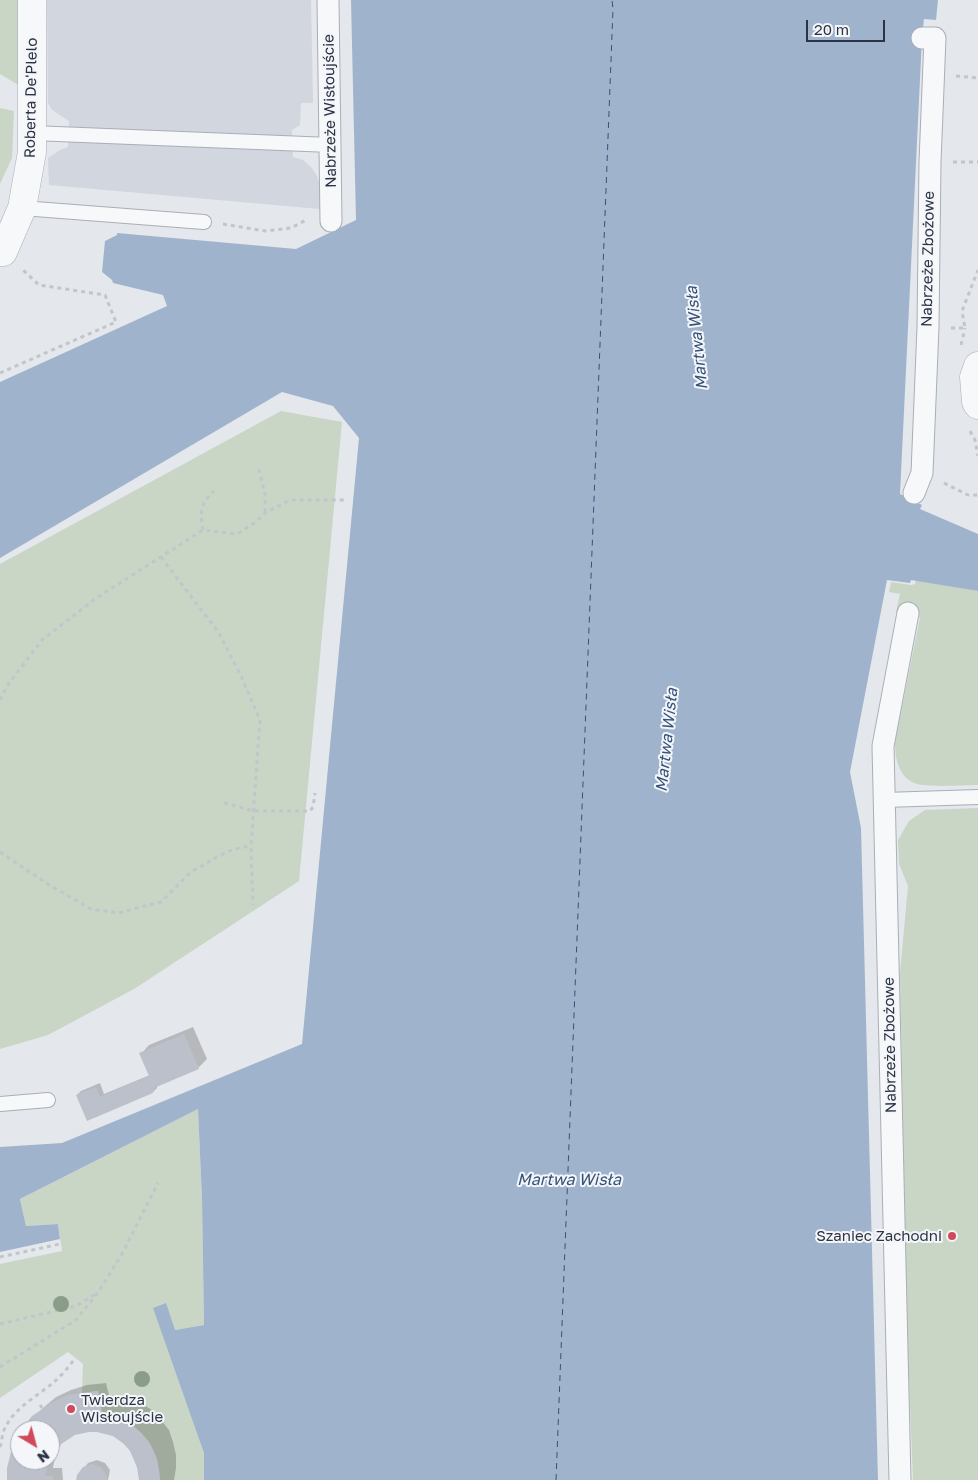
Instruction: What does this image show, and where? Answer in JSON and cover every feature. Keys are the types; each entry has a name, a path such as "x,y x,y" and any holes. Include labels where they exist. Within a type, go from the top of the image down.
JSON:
{"street":[{"name":"Roberta De'Plelo","path":"2,252 22,208 32,152 32,0"},
{"name":"Nabrzeże Wisłoujście","path":"328,0 331,214"},
{"name":"Nabrzeże Zbożowe","path":"914,492 922,473 928,327 930,162 935,38 922,38"},
{"path":"978,366 974,377 976,402 978,405"},
{"name":"Nabrzeże Zbożowe","path":"900,1480 883,746 908,613"}],"lane":[{"path":"32,133 331,145"},
{"path":"22,208 204,222"},
{"path":"884,800 978,797"},
{"path":"0,1104 48,1100"}],"path":[{"path":"204,222 265,231 291,228 331,214"},
{"path":"0,373 116,322 105,295 39,285 2,252"},
{"path":"951,328 965,328 962,311 978,270"},
{"path":"259,469 265,495 265,513"},
{"path":"941,482 968,494 978,495"},
{"path":"203,530 200,514 205,500 214,491"},
{"path":"0,700 7,686 42,640 96,599 203,530 237,534 256,522 265,513 290,500 346,500"},
{"path":"161,557 220,633 260,720 251,846 253,905"},
{"path":"224,803 254,811 310,811 313,807 315,793"},
{"path":"0,852 46,883 91,908 118,913 161,902 191,872 234,849 251,846"},
{"path":"0,1366 76,1320 99,1291 122,1254 158,1183"},
{"path":"0,1257 60,1244"},
{"path":"0,1324 76,1306 99,1291"},
{"path":"0,1447 5,1427 34,1396 54,1382 75,1358"}],"shaded area":[{"path":"47,0 311,0 313,103 301,103 300,125 292,130 293,157 303,160 316,174 320,184 320,209 49,185 48,158 68,147 69,121 52,110 48,103"}],"green space":[{"path":"0,0 22,0 20,86 0,74"},
{"path":"0,108 14,111 12,158 0,184"},
{"path":"281,411 342,422 299,881 134,989 48,1035 0,1049 0,564"},
{"path":"916,580 978,591 978,785 920,785 904,776 898,766 895,742 920,617 896,612 900,594 889,592 891,582 911,585 915,584"},
{"path":"978,808 978,1480 913,1480 907,1329 900,973 908,886 899,864 898,840 909,821 925,810"},
{"path":"198,1109 204,1325 175,1330 204,1453 204,1480 160,1480 159,1467 155,1455 144,1435 126,1421 102,1412 98,1391 82,1393 83,1364 68,1352 0,1398 0,1264 62,1251 58,1224 26,1226 20,1199"}],"water":[{"name":"Martwa Wisła","path":"351,0 938,0 936,20 924,19 922,38 900,494 922,505 920,509 978,534 978,591 911,580 910,583 887,580 850,772 861,828 878,1480 204,1480 204,1453 153,1308 166,1303 175,1330 204,1325 198,1109 20,1199 26,1226 58,1224 60,1239 0,1252 0,1147 62,1143 302,1044 359,438 333,406 282,392 0,558 0,382 167,306 163,295 113,283 102,272 105,241 117,235 117,233 296,249 356,220"}],"building":[{"path":"184,1034 199,1069 154,1088 153,1093 87,1121 76,1095 96,1087 100,1097 149,1076 139,1053"},
{"path":"98,1391 102,1412 130,1423 149,1442 157,1459 160,1480 139,1480 137,1467 130,1451 113,1436 89,1432 75,1435 60,1445 60,1420 29,1420 53,1402 69,1395"},
{"path":"10,1456 10,1470 46,1470 45,1476 53,1476 53,1480 7,1480"},
{"path":"92,1464 101,1467 107,1480 76,1480 83,1467"}],"ferry route":[{"path":"556,1480 612,0"}],"place":[{"name":"Szaniec Zachodni","path":"952,1236"},
{"name":"Twierdza Wisłoujście","path":"71,1409"}]}
